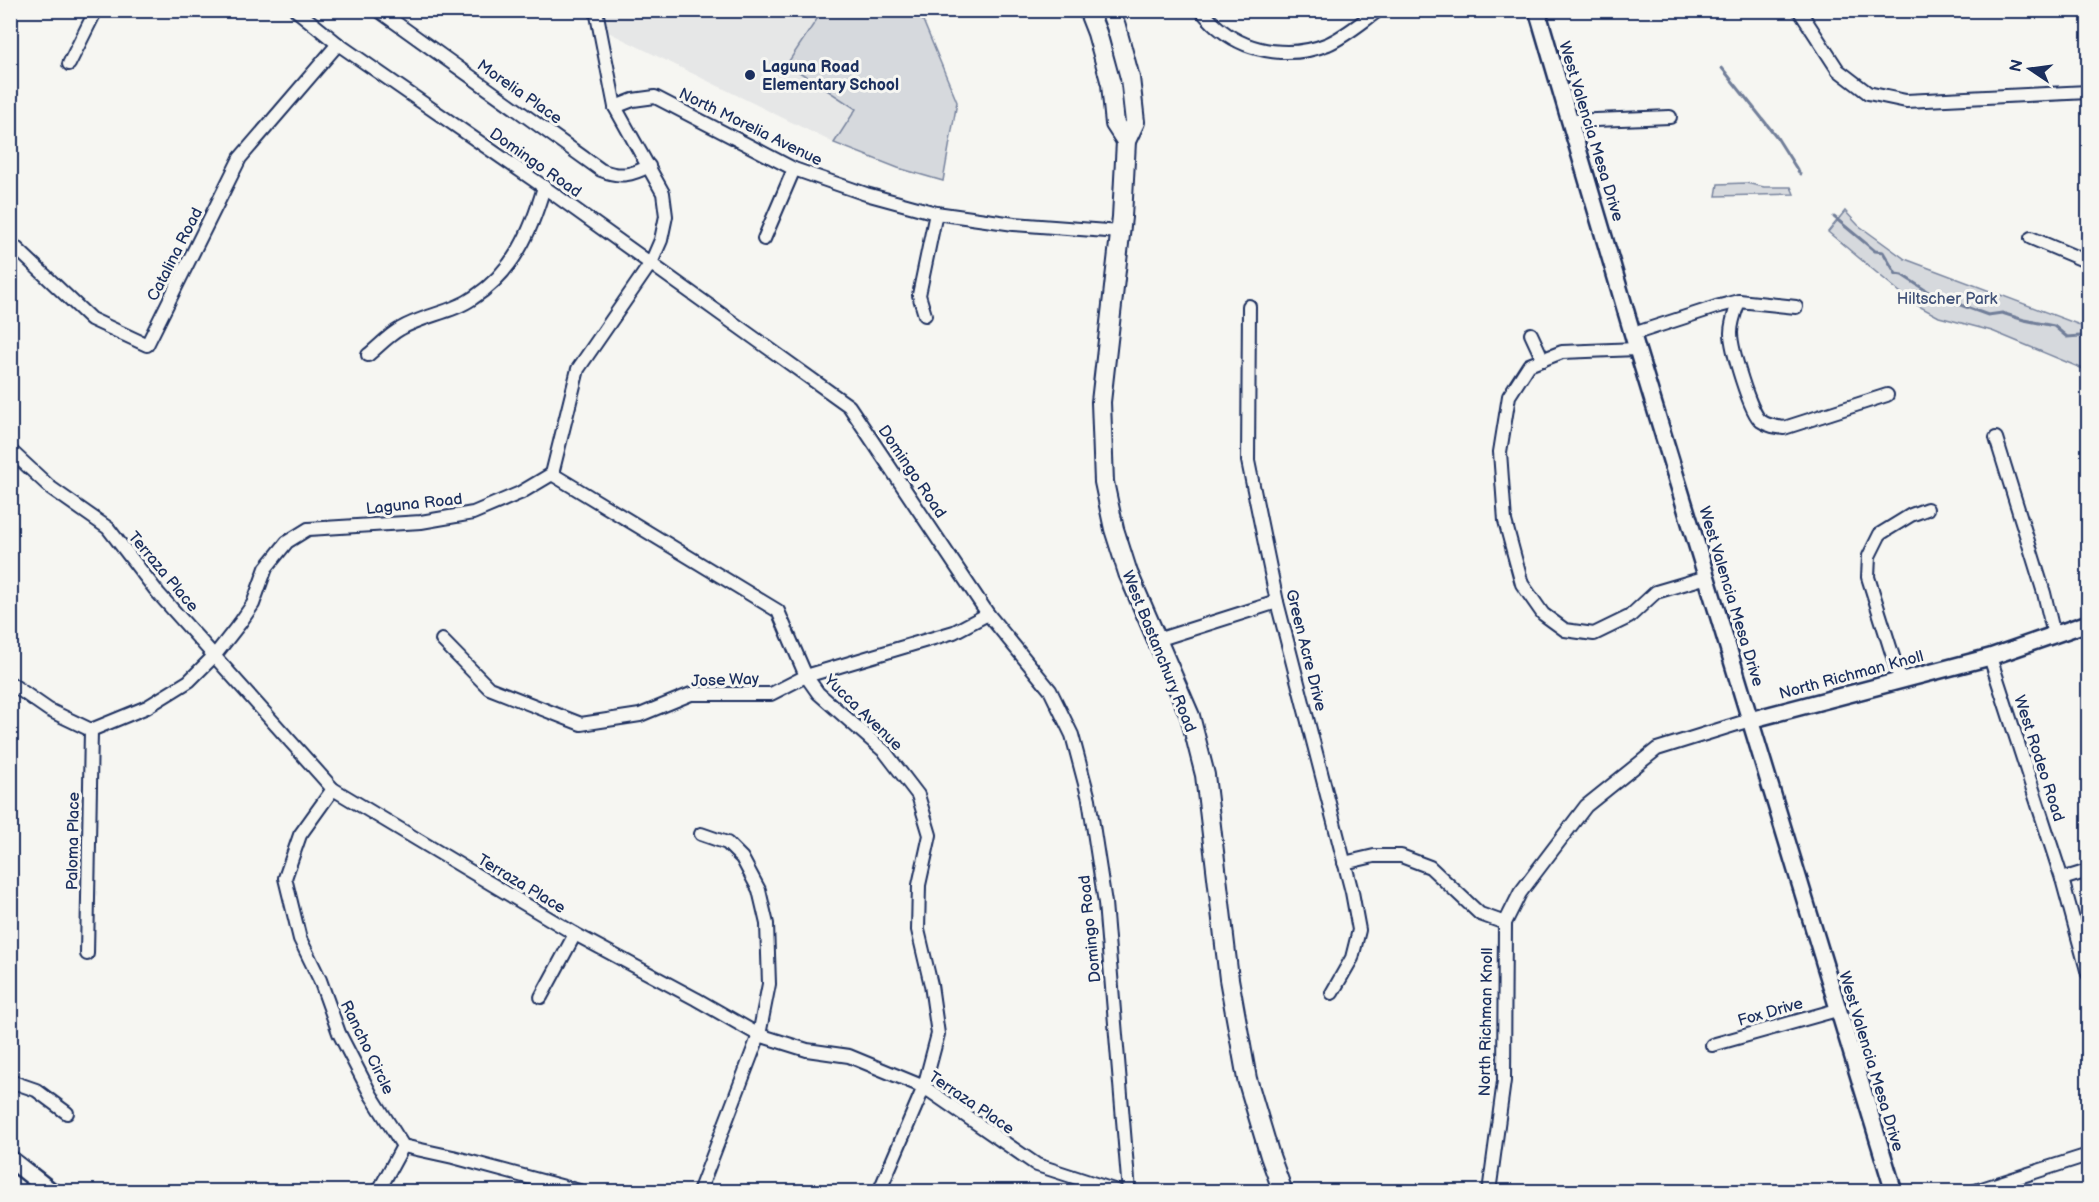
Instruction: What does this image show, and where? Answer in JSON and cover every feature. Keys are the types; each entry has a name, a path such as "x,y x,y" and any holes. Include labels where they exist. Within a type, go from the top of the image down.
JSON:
{"main road":[{"name":"West Bastanchury Road","path":"1088,10 1111,84 1115,124 1126,141"},
{"name":"West Bastanchury Road","path":"1110,10 1130,78 1135,122 1126,141 1120,232 1101,402 1104,482 1114,529 1128,573 1190,716 1205,775 1229,979 1247,1079 1283,1191"},
{"path":"10,1159 52,1191"}],"street":[{"path":"69,64 96,10"},
{"name":"Domingo Road","path":"296,10 338,44 544,187 849,406 988,614 1050,690 1072,735 1089,800 1105,903 1129,1191"},
{"name":"Morelia Place","path":"378,10 601,170 623,176 649,166"},
{"path":"552,474 578,369 651,263 661,240 666,216 663,193 615,107 596,10"},
{"path":"1201,10 1222,31 1242,42 1273,52 1291,53 1308,51 1330,43 1379,10"},
{"name":"West Valencia Mesa Drive","path":"1537,10 1635,341 1805,896 1837,1010 1894,1191"},
{"path":"1799,10 1838,70 1868,93 1906,101 2088,92"},
{"name":"Catalina Road","path":"10,242 92,319 147,345 240,158 338,44"},
{"name":"North Morelia Avenue","path":"615,107 633,100 656,98 794,169 866,194 936,213 1014,224 1120,232"},
{"path":"1571,121 1670,117"},
{"path":"764,239 794,169"},
{"path":"368,355 400,328 473,299 499,276 523,247 544,187"},
{"path":"925,315 919,295 936,213"},
{"path":"2031,238 2088,262"},
{"path":"1739,301 1732,319 1732,344 1753,412 1762,421 1784,428 1887,395"},
{"path":"1707,577 1656,592 1629,617 1594,634 1565,630 1543,614 1522,584 1505,522 1500,452 1509,396 1529,365 1562,352 1635,341 1716,307 1739,301 1796,307"},
{"name":"Green Acre Drive","path":"1249,306 1248,461 1277,602 1359,930 1352,958 1332,993"},
{"path":"1531,334 1543,360"},
{"path":"1996,438 2044,593 2054,635"},
{"name":"Terraza Place","path":"10,450 51,489 108,528 158,592 333,789 575,934 759,1035 807,1050 849,1056 924,1087 1037,1165 1120,1191"},
{"name":"Laguna Road","path":"91,730 147,707 189,681 215,655 253,604 266,568 287,542 308,529 421,522 473,513 520,493 552,474"},
{"name":"Yucca Avenue","path":"552,474 778,611 806,676 818,693 885,752 918,795 930,835 919,885 918,930 931,985 938,1034 924,1087 879,1191"},
{"path":"1900,679 1868,577 1869,556 1880,534 1911,515 1927,509"},
{"path":"1157,640 1277,602"},
{"name":"Jose Way","path":"442,640 489,688 581,724 640,715 691,694 771,694 806,676 954,632 988,614"},
{"name":"North Richman Knoll","path":"1489,1191 1504,1081 1505,922 1521,892 1586,806 1657,749 1750,720 1990,657 2088,623"},
{"name":"West Rodeo Road","path":"1990,657 2062,879 2088,974"},
{"path":"10,683 49,710 91,730"},
{"name":"Paloma Place","path":"87,954 91,730"},
{"name":"Rancho Circle","path":"333,789 300,835 285,878 300,939 320,980 339,1033 371,1095 403,1146"},
{"path":"699,1191 759,1035 768,984 767,924 759,890 742,858 727,843 701,834"},
{"path":"1344,863 1374,856 1401,856 1435,871 1480,914 1505,922"},
{"path":"2062,879 2088,871"},
{"path":"541,997 575,934"},
{"name":"Fox Drive","path":"1712,1045 1837,1010"},
{"path":"10,1081 36,1090 67,1113"},
{"path":"378,1191 403,1146 583,1191"},
{"path":"1972,1191 2088,1155"}],"shaded area":[{"name":"Laguna Road Elementary School","path":"603,11 823,11 787,64 856,109 834,143 608,32"}],"green space":[{"path":"823,10 919,11 957,102 943,181 898,168 834,143 856,109 787,64"},
{"path":"1746,183 1764,187 1791,187 1794,194 1716,196 1718,184"},
{"name":"Hiltscher Park","path":"1845,211 1858,225 1905,259 2088,328 2088,371 1992,331 1939,317 1913,303 1828,232"}],"waterway":[{"path":"1722,68 1776,136 1800,174"},
{"path":"1834,217 1875,251 1883,252 1896,274 1902,275 1933,295 1988,315 2002,313 2054,326 2067,337 2080,336 2088,339"}],"place":[{"name":"Laguna Road Elementary School","path":"750,75"}]}
